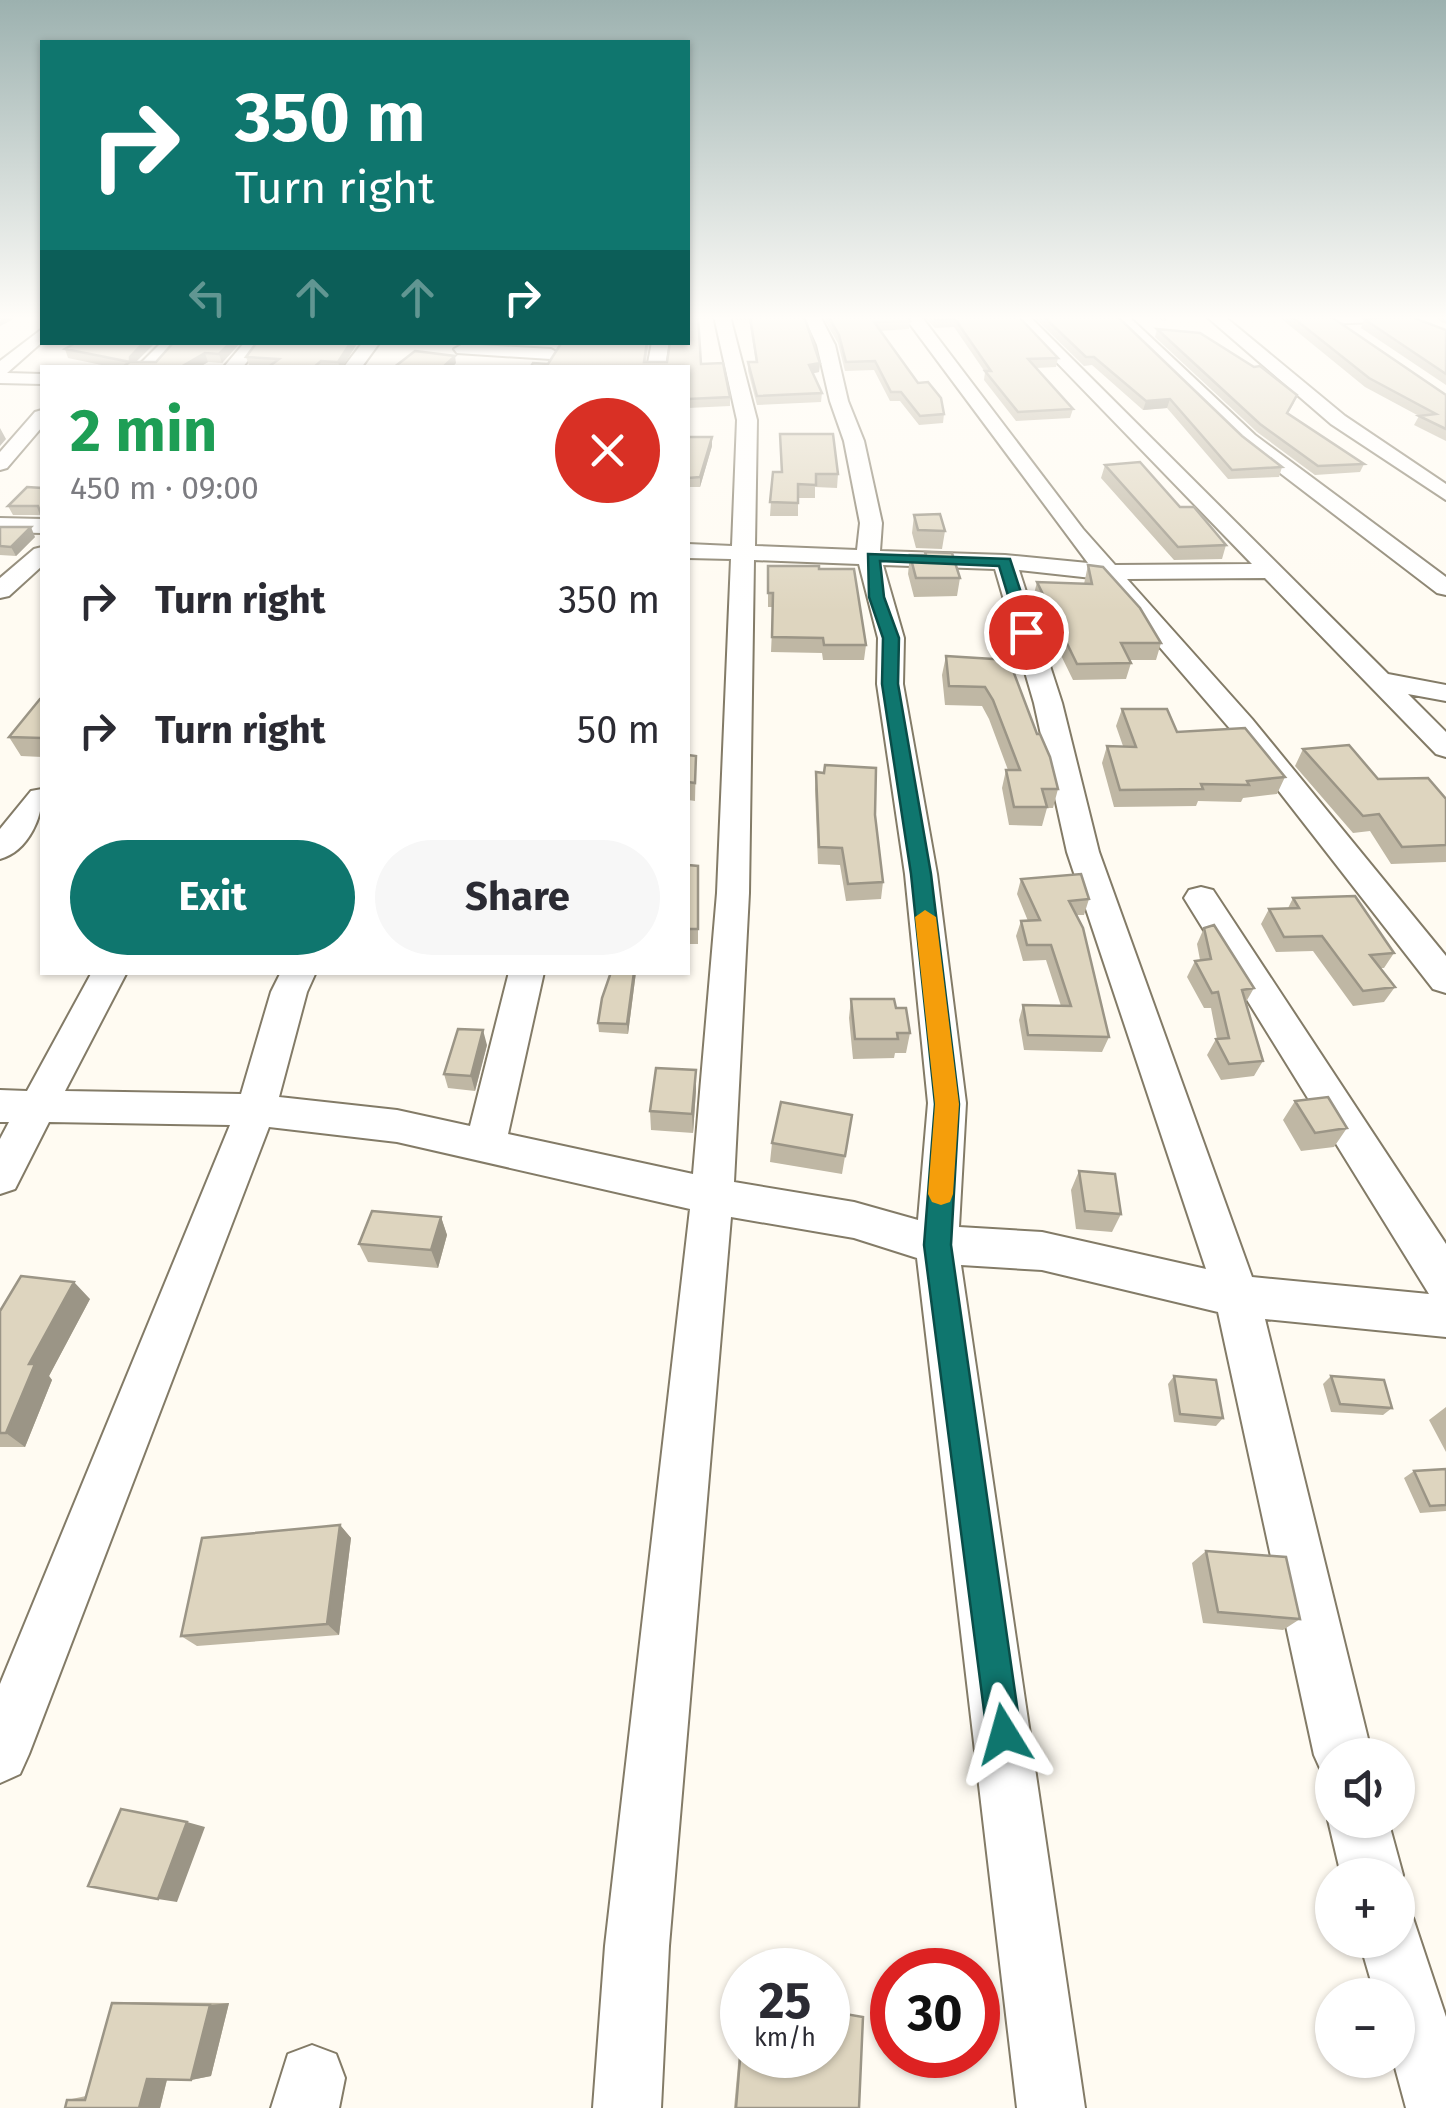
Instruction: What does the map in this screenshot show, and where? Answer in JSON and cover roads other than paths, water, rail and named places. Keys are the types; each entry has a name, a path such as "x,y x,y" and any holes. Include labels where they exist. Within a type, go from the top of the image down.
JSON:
{"street":[{"path":"627,2108 637,1946 712,1196 733,893 746,414"},
{"path":"844,414 854,441 872,523 867,542 877,597 891,638 890,684 921,874 947,1104 938,1245 1052,2108"},
{"path":"987,414 1107,572 1242,725 1446,980"},
{"path":"1117,414 1446,748"},
{"path":"1222,414 1248,439 1446,587"},
{"path":"1331,414 1446,494"},
{"path":"0,464 40,418"},
{"path":"0,525 40,526"},
{"path":"690,551 1005,562 1107,572 1271,571"},
{"path":"0,591 40,556"},
{"path":"1005,562 1048,703 1083,852 1238,1296 1340,1738"},
{"path":"1379,680 1446,694"},
{"path":"0,849 40,800"},
{"path":"1201,898 1446,1282"},
{"path":"0,1177 20,1108 108,975"},
{"path":"0,1754 256,1110 289,992 298,975"},
{"path":"485,1146 526,975"},
{"path":"20,1108 256,1110 397,1126 712,1196 854,1220 938,1245 1042,1251 1238,1296 1446,1316"},
{"path":"1396,1958 1440,2108"}]}
